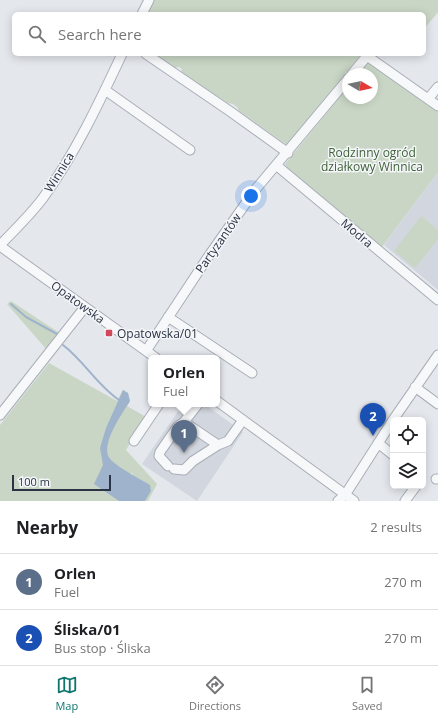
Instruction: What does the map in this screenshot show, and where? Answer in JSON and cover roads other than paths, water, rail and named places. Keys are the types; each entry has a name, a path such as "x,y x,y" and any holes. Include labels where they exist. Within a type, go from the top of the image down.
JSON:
{"street":[{"path":"143,12 149,0"},
{"name":"Winnica","path":"0,245 43,198 70,155 105,90 121,56"},
{"path":"149,56 288,153"},
{"path":"357,68 367,56 438,106"},
{"name":"Partyzantów","path":"146,351 255,190 288,153 342,86"},
{"path":"428,99 438,87"},
{"path":"105,90 190,150"},
{"name":"Modra","path":"276,165 438,300"},
{"name":"Opatowska","path":"0,245 152,355"},
{"path":"0,415 85,307"},
{"path":"168,317 252,373"},
{"path":"395,417 438,355"},
{"path":"415,387 438,404"},
{"path":"220,403 354,501"},
{"path":"134,441 157,407"},
{"path":"196,407 184,422 178,426 160,452 159,456 171,467 184,470 193,461 218,445 228,441 242,420"},
{"path":"184,422 218,445"},
{"path":"338,501 345,495 390,425"},
{"path":"378,444 392,453"},
{"path":"405,501 414,489"}],"water":[{"path":"123,390 128,393 130,401 117,422 109,439 107,447 108,454 111,460 119,467 150,485 151,491 145,501 119,501 94,484 103,465 100,448 106,428"}],"waterway":[{"path":"11,304 26,317 57,334"},
{"path":"63,345 71,351 104,387 119,400"}],"place":[{"name":"Opatowska/01","path":"109,333"},
{"name":"Śliska/01","path":"373,436"},
{"name":"Orlen","path":"184,453"}],"park label":[{"name":"Rodzinny ogród działkowy Winnica","path":"372,159"}]}
